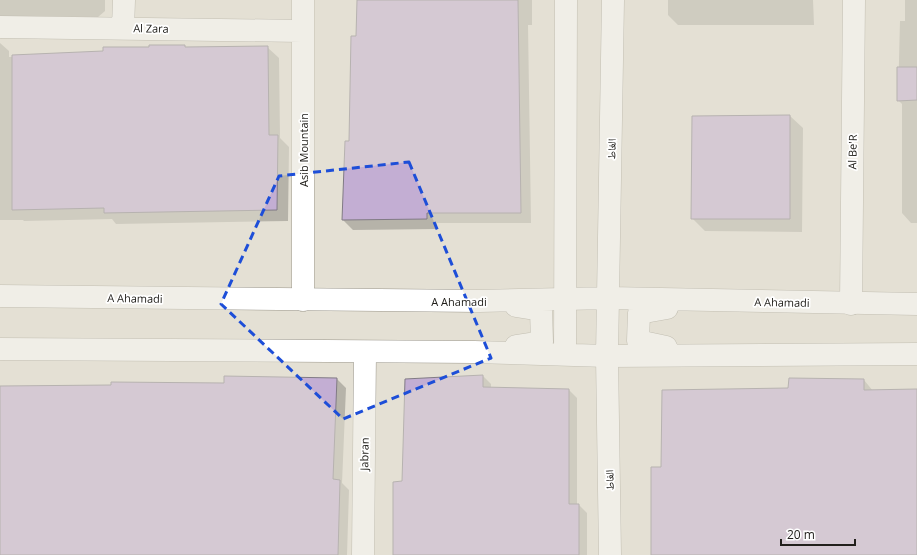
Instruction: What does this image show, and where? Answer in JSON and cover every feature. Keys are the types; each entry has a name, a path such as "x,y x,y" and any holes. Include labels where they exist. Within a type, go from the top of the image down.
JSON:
{"street":[{"path":"123,28 124,0"},
{"name":"Asib Mountain","path":"303,0 303,300"},
{"path":"565,354 566,0"},
{"name":"الغاط","path":"610,555 607,356 613,0"},
{"name":"Al Be'R","path":"851,304 854,0"},
{"name":"Al Zara","path":"0,27 302,31"},
{"name":"A Ahamadi","path":"0,296 479,301 609,298 851,304 917,304"},
{"path":"474,352 542,342 541,310 479,301"},
{"path":"709,301 639,313 638,341 710,356"},
{"path":"0,349 365,353 474,352 607,356 917,354"},
{"name":"Jabran","path":"363,555 365,353"}],"highlighted area":[{"path":"409,162 491,358 343,419 221,304 279,176"}],"building":[{"path":"357,0 518,0 521,213 427,213 427,219 342,220 345,141 349,141 351,36 356,36"},
{"path":"149,45 185,45 185,47 268,46 269,135 278,135 277,210 104,213 104,208 12,210 12,55 103,51 103,47 149,47"},
{"path":"897,67 917,67 917,100 897,101"},
{"path":"790,115 790,219 691,219 692,116"},
{"path":"483,375 483,387 569,389 569,504 579,504 579,555 393,555 393,482 402,481 405,379"},
{"path":"224,376 337,378 333,479 340,480 338,555 0,555 0,386 111,385 111,382 224,383"},
{"path":"789,378 864,379 864,390 917,389 917,555 651,555 651,467 661,467 662,390 788,388"}]}
